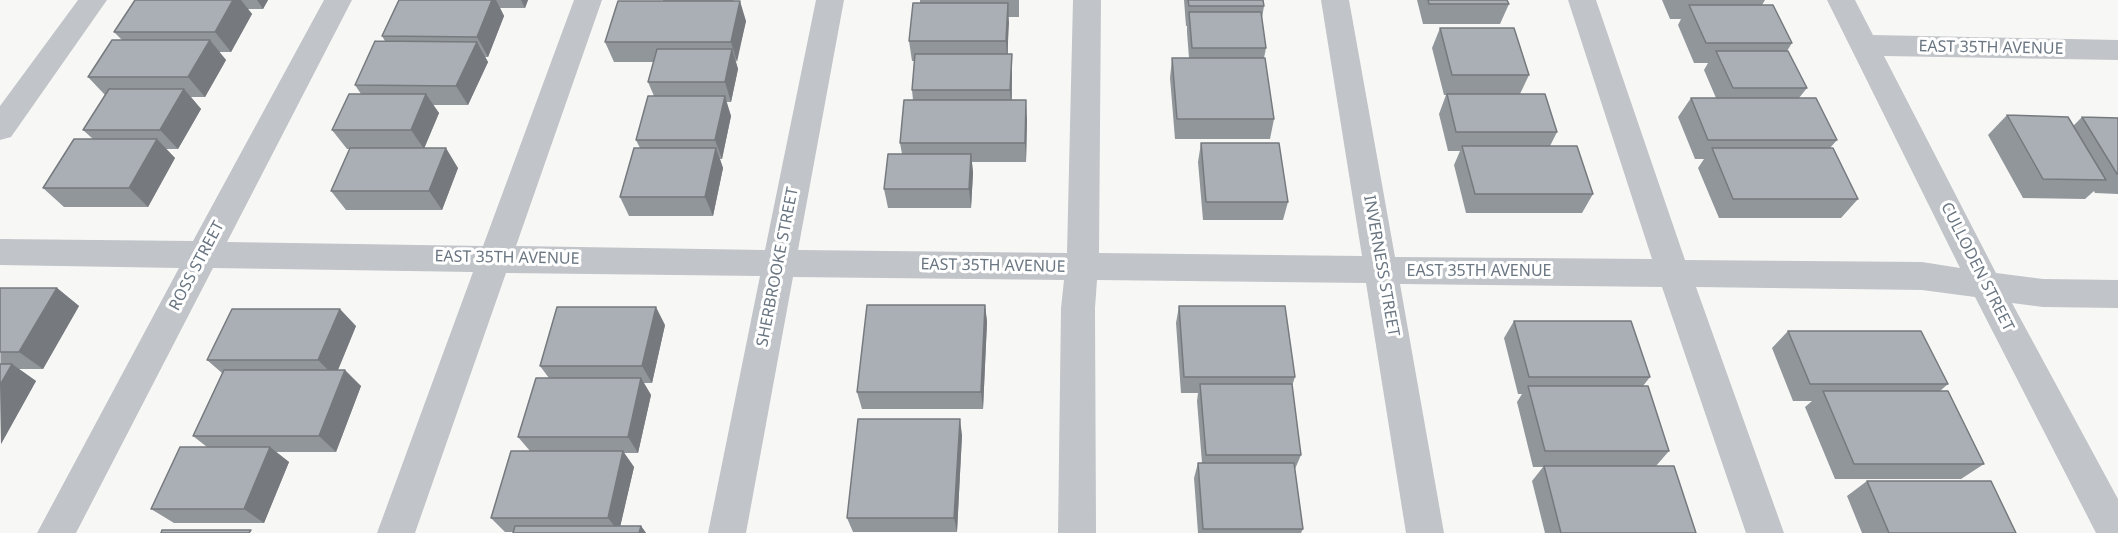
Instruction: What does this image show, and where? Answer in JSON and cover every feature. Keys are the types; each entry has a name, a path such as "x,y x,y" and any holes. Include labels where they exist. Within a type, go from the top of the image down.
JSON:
{"street":[{"path":"0,129 93,0"},
{"name":"ROSS STREET","path":"56,533 339,0"},
{"path":"396,533 493,258 588,0"},
{"name":"SHERBROOKE STREET","path":"727,533 830,0"},
{"path":"1077,533 1078,308 1085,232 1087,0"},
{"name":"INVERNESS STREET","path":"1335,0 1425,533"},
{"path":"1582,0 1765,533"},
{"name":"CULLODEN STREET","path":"1841,0 1985,284 2116,533"},
{"name":"EAST 35TH AVENUE","path":"1865,45 2118,50"},
{"name":"EAST 35TH AVENUE","path":"0,252 779,264 1922,276 2043,292 2118,294"}],"building":[{"path":"135,0 233,0 215,32 114,32"},
{"path":"399,0 492,0 477,37 382,36"},
{"path":"1188,0 1263,0 1264,6 1189,6"},
{"path":"1428,0 1507,0 1509,4 1429,4"},
{"path":"618,1 740,1 731,42 605,42"},
{"path":"913,3 1008,3 1006,41 909,41"},
{"path":"1689,5 1773,5 1792,43 1706,43"},
{"path":"1189,12 1261,12 1266,48 1192,48"},
{"path":"1440,28 1514,28 1529,75 1452,75"},
{"path":"112,40 210,40 188,77 88,77"},
{"path":"375,41 477,42 456,86 355,85"},
{"path":"657,49 732,49 725,82 648,82"},
{"path":"1716,51 1788,51 1807,88 1733,88"},
{"path":"915,54 1012,54 1010,90 912,90"},
{"path":"1172,58 1265,58 1274,119 1177,119"},
{"path":"109,89 184,89 160,130 83,130"},
{"path":"349,94 426,94 411,130 332,130"},
{"path":"1447,94 1545,94 1557,132 1456,132"},
{"path":"648,96 725,96 715,140 636,140"},
{"path":"1691,98 1816,98 1837,140 1708,140"},
{"path":"904,100 1026,100 1025,143 900,143"},
{"path":"2007,115 2068,117 2106,180 2043,179"},
{"path":"2082,117 2118,118 2118,174 2117,174"},
{"path":"74,139 157,139 129,188 43,188"},
{"path":"1201,143 1279,143 1288,202 1206,202"},
{"path":"1462,146 1577,146 1593,194 1475,194"},
{"path":"350,148 446,148 429,191 331,191"},
{"path":"634,148 716,148 705,197 620,197"},
{"path":"1712,148 1833,148 1858,199 1733,199"},
{"path":"888,154 971,154 969,189 884,189"},
{"path":"0,288 57,288 19,352 0,352"},
{"path":"867,305 985,305 981,392 857,392"},
{"path":"1179,306 1285,306 1295,377 1184,377"},
{"path":"557,307 656,307 642,366 540,366"},
{"path":"232,309 340,309 318,360 207,360"},
{"path":"1514,321 1631,321 1650,377 1529,377"},
{"path":"1788,331 1921,331 1948,384 1810,384"},
{"path":"0,364 12,364 0,385"},
{"path":"224,370 345,370 319,436 193,436"},
{"path":"536,378 641,378 628,437 518,437"},
{"path":"1200,384 1292,384 1301,455 1206,455"},
{"path":"1528,386 1648,386 1669,451 1545,451"},
{"path":"1823,391 1948,391 1984,464 1854,464"},
{"path":"858,419 960,419 954,518 847,518"},
{"path":"180,447 270,447 244,509 151,509"},
{"path":"511,451 623,451 608,518 491,518"},
{"path":"1198,463 1294,463 1303,529 1203,529"},
{"path":"1544,466 1674,466 1696,533 1561,533"},
{"path":"1867,481 1991,481 2016,533 1889,533"},
{"path":"515,526 641,526 639,533 513,533"},
{"path":"162,530 251,530 249,533 161,533"}]}
